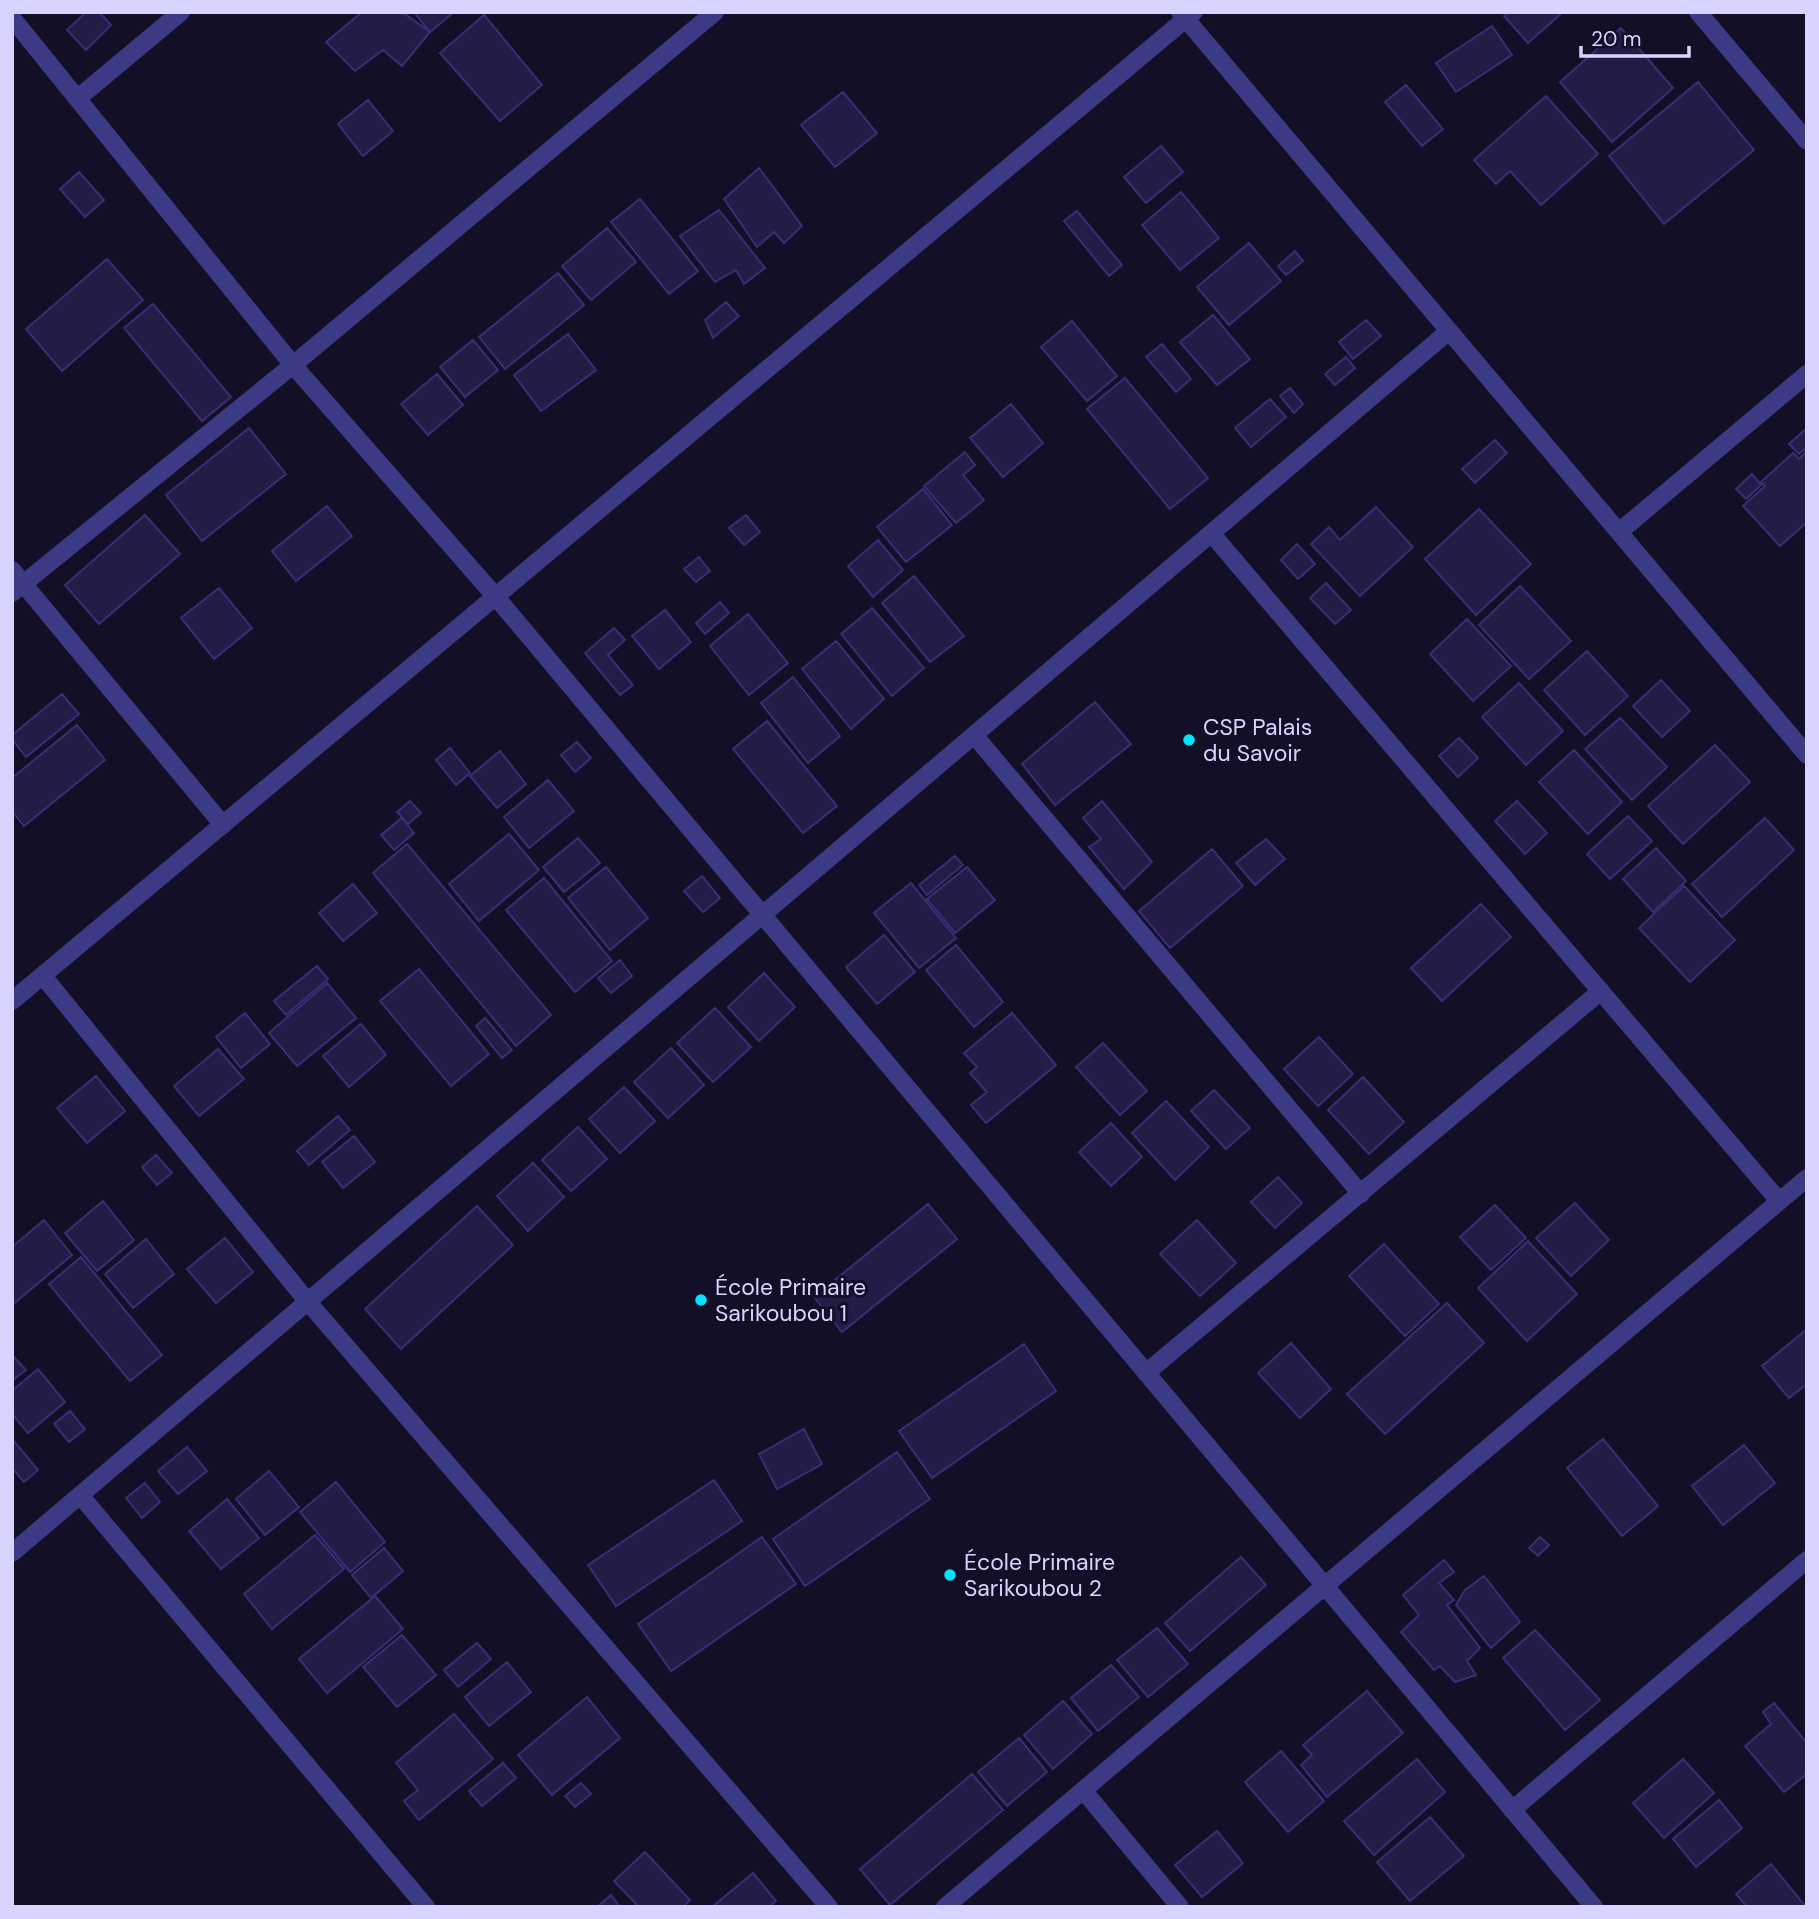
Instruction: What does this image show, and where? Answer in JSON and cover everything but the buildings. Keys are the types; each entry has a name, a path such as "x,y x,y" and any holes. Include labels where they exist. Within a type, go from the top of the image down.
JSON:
{"street":[{"path":"78,98 181,12"},
{"path":"223,825 16,582 293,365 715,12"},
{"path":"1698,12 1807,141"},
{"path":"12,1001 1187,15 1449,331 1807,755"},
{"path":"12,18 293,365 496,597 1594,1907"},
{"path":"12,1553 1449,331"},
{"path":"1619,532 1807,374"},
{"path":"1211,533 1779,1201"},
{"path":"974,735 1361,1194"},
{"path":"43,976 307,1302 829,1907"},
{"path":"1146,1373 1601,991"},
{"path":"944,1907 1807,1178"},
{"path":"80,1495 426,1907"},
{"path":"1512,1810 1807,1560"},
{"path":"1083,1790 1180,1907"}],"place":[{"name":"CSP Palais du Savoir","path":"1189,740"},
{"name":"École Primaire Sarikoubou 1","path":"701,1300"},
{"name":"École Primaire Sarikoubou 2","path":"950,1575"}]}
